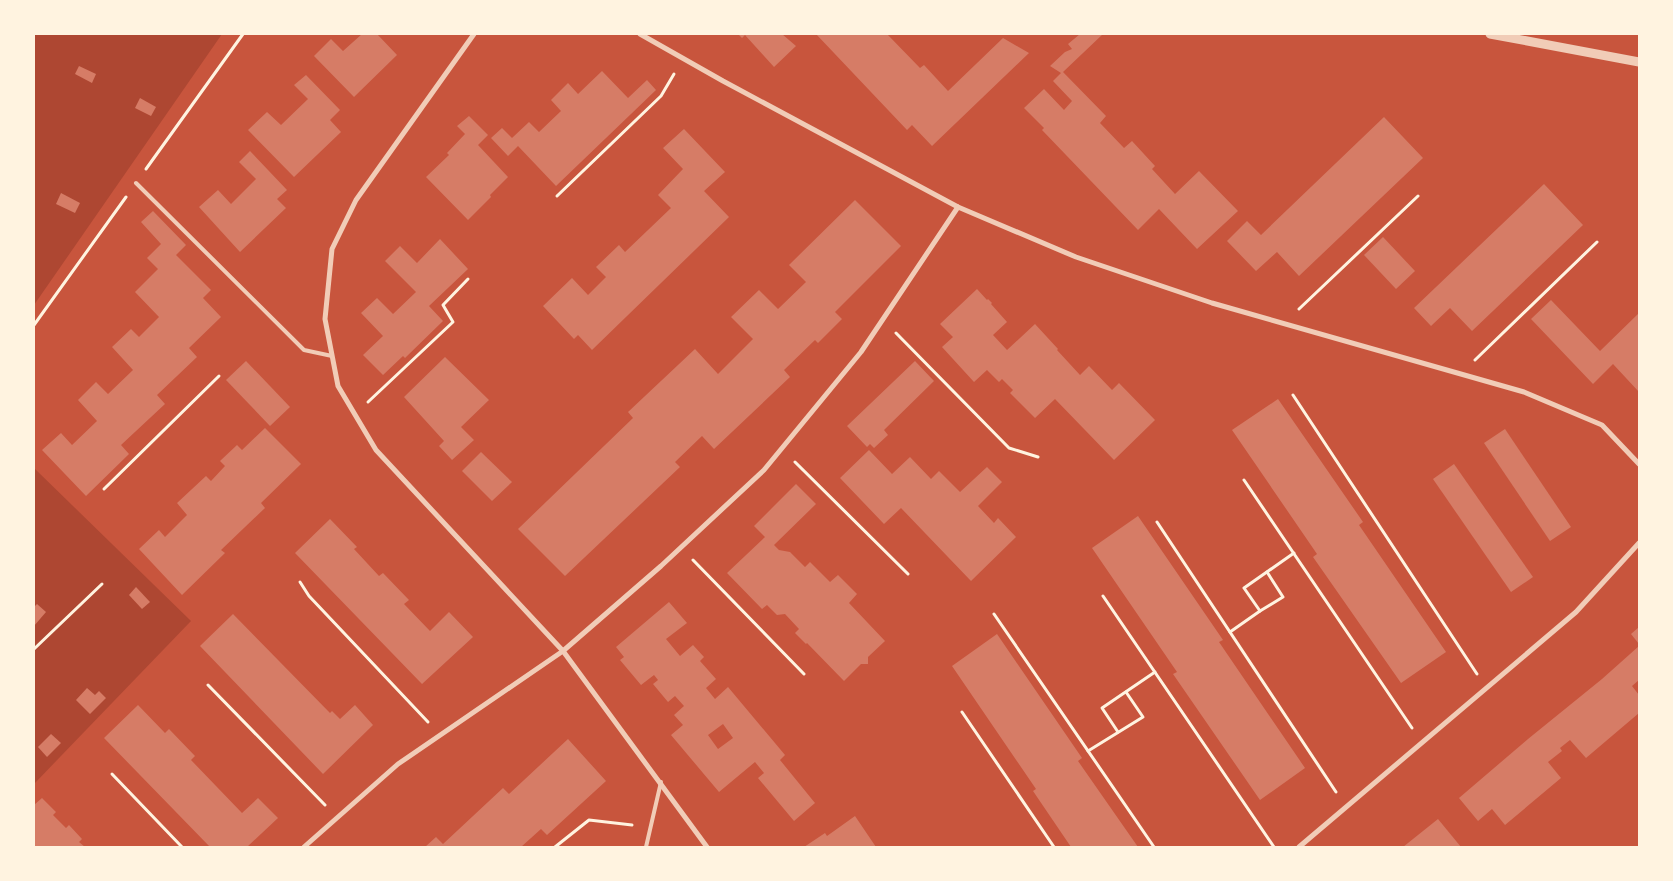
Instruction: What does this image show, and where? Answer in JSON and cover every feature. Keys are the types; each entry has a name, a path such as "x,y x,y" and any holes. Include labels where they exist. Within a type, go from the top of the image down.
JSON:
{"street":[{"path":"474,34 356,200 332,249 325,319 338,386 376,450 563,651 707,847"},
{"path":"640,34 958,207 1076,256 1212,303 1524,392 1602,425 1639,464"},
{"path":"1490,34 1639,62"},
{"path":"304,847 398,764 563,651 681,547 764,470 861,352 958,207"},
{"path":"1299,847 1576,612 1639,543"}],"lane":[{"path":"136,183 304,350 332,356"},
{"path":"646,847 661,782"}],"path":[{"path":"557,196 661,96 683,58"},
{"path":"1284,323 1418,196"},
{"path":"1461,374 1597,242"},
{"path":"354,414 453,322 443,305 468,279"},
{"path":"883,320 1009,448 1038,458"},
{"path":"104,489 219,376"},
{"path":"1293,395 1486,689"},
{"path":"782,448 908,574"},
{"path":"1244,480 1423,743"},
{"path":"1156,522 1347,808"},
{"path":"681,547 804,674"},
{"path":"1260,611 1244,588 1294,553"},
{"path":"1230,632 1283,597 1267,572"},
{"path":"300,582 309,596 440,735"},
{"path":"34,649 102,584"},
{"path":"1103,596 1274,847"},
{"path":"994,614 1154,847"},
{"path":"1118,732 1102,708 1155,672"},
{"path":"208,685 338,818"},
{"path":"1088,751 1143,716 1126,692"},
{"path":"962,712 1054,847"},
{"path":"112,774 182,847"},
{"path":"555,847 589,820 650,828"}],"shaded area":[{"path":"34,34 222,34 34,305"},
{"path":"34,468 191,621 34,784"}],"building":[{"path":"362,34 377,34 397,55 354,97 314,56 331,39 343,51"},
{"path":"738,34 782,34 796,46 774,67 745,35 742,38"},
{"path":"816,34 887,34 920,68 924,65 948,91 1003,38 1029,53 932,146 912,125 907,130"},
{"path":"1080,34 1103,34 1063,72 1106,116 1100,123 1124,148 1132,141 1155,166 1152,169 1175,194 1199,171 1238,211 1197,249 1159,209 1138,230 1042,130 1044,128 1024,108 1044,89 1064,110 1072,101 1053,81 1061,73 1050,66 1065,52 1072,49 1068,44"},
{"path":"79,66 96,74 92,83 75,74"},
{"path":"602,71 628,98 647,80 656,90 556,186 518,146 508,156 491,138 502,128 512,138 529,122 539,132 561,111 551,100 568,83 578,94"},
{"path":"306,75 340,110 330,120 341,132 294,177 248,130 267,112 281,125 308,99 294,85"},
{"path":"140,98 156,107 151,116 135,108"},
{"path":"469,116 488,135 478,145 508,177 468,220 426,177 449,155 447,153 465,134 457,126"},
{"path":"1384,117 1423,158 1299,276 1277,252 1256,271 1227,241 1247,221 1261,235"},
{"path":"684,129 725,172 704,191 729,217 592,350 578,335 574,339 543,306 572,278 588,295 606,277 596,267 619,245 625,252 671,208 658,195 683,169 663,148"},
{"path":"250,151 287,190 277,199 286,208 240,252 199,207 218,190 231,204 256,179 239,162"},
{"path":"1544,184 1583,225 1472,331 1450,308 1431,326 1414,308"},
{"path":"61,193 80,203 75,213 56,204"},
{"path":"855,200 901,246 835,312 842,319 818,343 815,340 784,370 790,377 714,449 702,436 675,462 680,467 565,576 518,529 633,418 628,412 695,349 718,374 753,339 731,317 759,290 778,309 806,282 789,265"},
{"path":"153,211 186,245 176,255 211,290 203,298 221,317 189,348 197,357 157,395 165,404 121,445 129,454 86,496 42,450 61,433 72,445 97,421 78,400 96,382 108,394 133,370 112,347 131,329 139,337 159,317 135,292 158,269 147,258 161,244 141,222"},
{"path":"1383,237 1415,271 1396,289 1364,255"},
{"path":"440,239 468,269 429,306 443,321 405,358 403,356 383,375 363,355 383,336 361,313 377,298 393,314 416,292 385,261 400,246 417,263"},
{"path":"977,289 992,303 1007,322 993,335 1007,350 1035,324 1080,375 1089,366 1112,390 1119,383 1155,420 1114,460 1055,399 1035,418 1010,393 1013,390 1002,379 999,382 987,370 974,382 942,347 953,337 940,324"},
{"path":"1551,300 1600,351 1639,313 1639,392 1613,364 1593,384 1531,319"},
{"path":"445,357 489,400 461,427 474,440 452,460 439,446 444,441 404,397"},
{"path":"246,361 290,407 270,426 226,380"},
{"path":"915,361 934,381 884,430 888,435 874,448 870,444 867,447 847,426"},
{"path":"1278,399 1363,522 1359,525 1446,652 1401,683 1313,557 1317,554 1232,430"},
{"path":"265,428 301,464 261,503 265,508 221,550 225,553 182,595 139,549 159,530 165,537 187,515 177,503 206,476 211,481 225,466 220,461 237,445 242,450"},
{"path":"1505,429 1571,527 1550,541 1484,443"},
{"path":"869,450 892,474 910,457 931,479 939,471 960,492 987,467 1002,482 978,506 994,523 998,518 1016,537 971,581 901,508 884,524 840,478"},
{"path":"481,452 512,482 492,501 462,471"},
{"path":"1454,464 1533,577 1511,592 1433,479"},
{"path":"796,484 816,504 774,545 779,550 790,552 805,567 810,562 830,582 838,575 857,594 849,603 885,641 868,657 868,664 861,664 844,681 795,633 799,629 785,614 777,615 767,605 762,609 727,573 765,537 754,526"},
{"path":"1138,516 1223,640 1219,642 1305,768 1260,800 1173,674 1177,672 1092,548"},
{"path":"330,519 357,547 354,549 379,576 383,573 409,600 404,604 430,631 449,612 473,637 422,684 295,553"},
{"path":"136,587 150,602 142,609 129,595"},
{"path":"669,602 687,623 666,639 680,656 693,645 704,657 700,661 716,679 706,688 715,699 728,687 785,755 780,760 815,803 794,821 758,778 764,773 755,762 719,792 671,735 683,725 674,715 684,706 675,696 668,702 653,684 658,680 654,675 641,685 620,660 624,657 616,647","holes":["723,724 733,738 718,749 708,735"]},
{"path":"37,604 46,612 34,626 34,607"},
{"path":"233,614 330,713 332,711 340,719 355,705 373,725 323,774 200,646"},
{"path":"1639,627 1639,644 1631,634"},
{"path":"997,634 1082,758 1078,761 1138,847 1071,847 1033,791 1036,789 952,666"},
{"path":"1639,646 1639,680 1632,686 1639,695 1639,713 1586,758 1570,740 1560,748 1562,751 1548,762 1561,778 1505,825 1492,809 1478,821 1459,798"},
{"path":"87,688 95,695 99,691 106,698 90,714 76,700"},
{"path":"138,705 165,733 169,729 195,756 191,760 242,813 258,798 278,818 247,847 210,847 104,738"},
{"path":"51,734 61,743 47,757 38,747"},
{"path":"568,739 606,781 547,835 541,829 521,847 425,847 436,837 443,844 503,788 509,794"},
{"path":"42,798 56,812 53,815 66,828 69,825 82,839 79,842 85,847 34,847 34,805"},
{"path":"855,816 876,847 804,847 825,833 827,836"},
{"path":"1438,819 1461,847 1403,847"}]}
